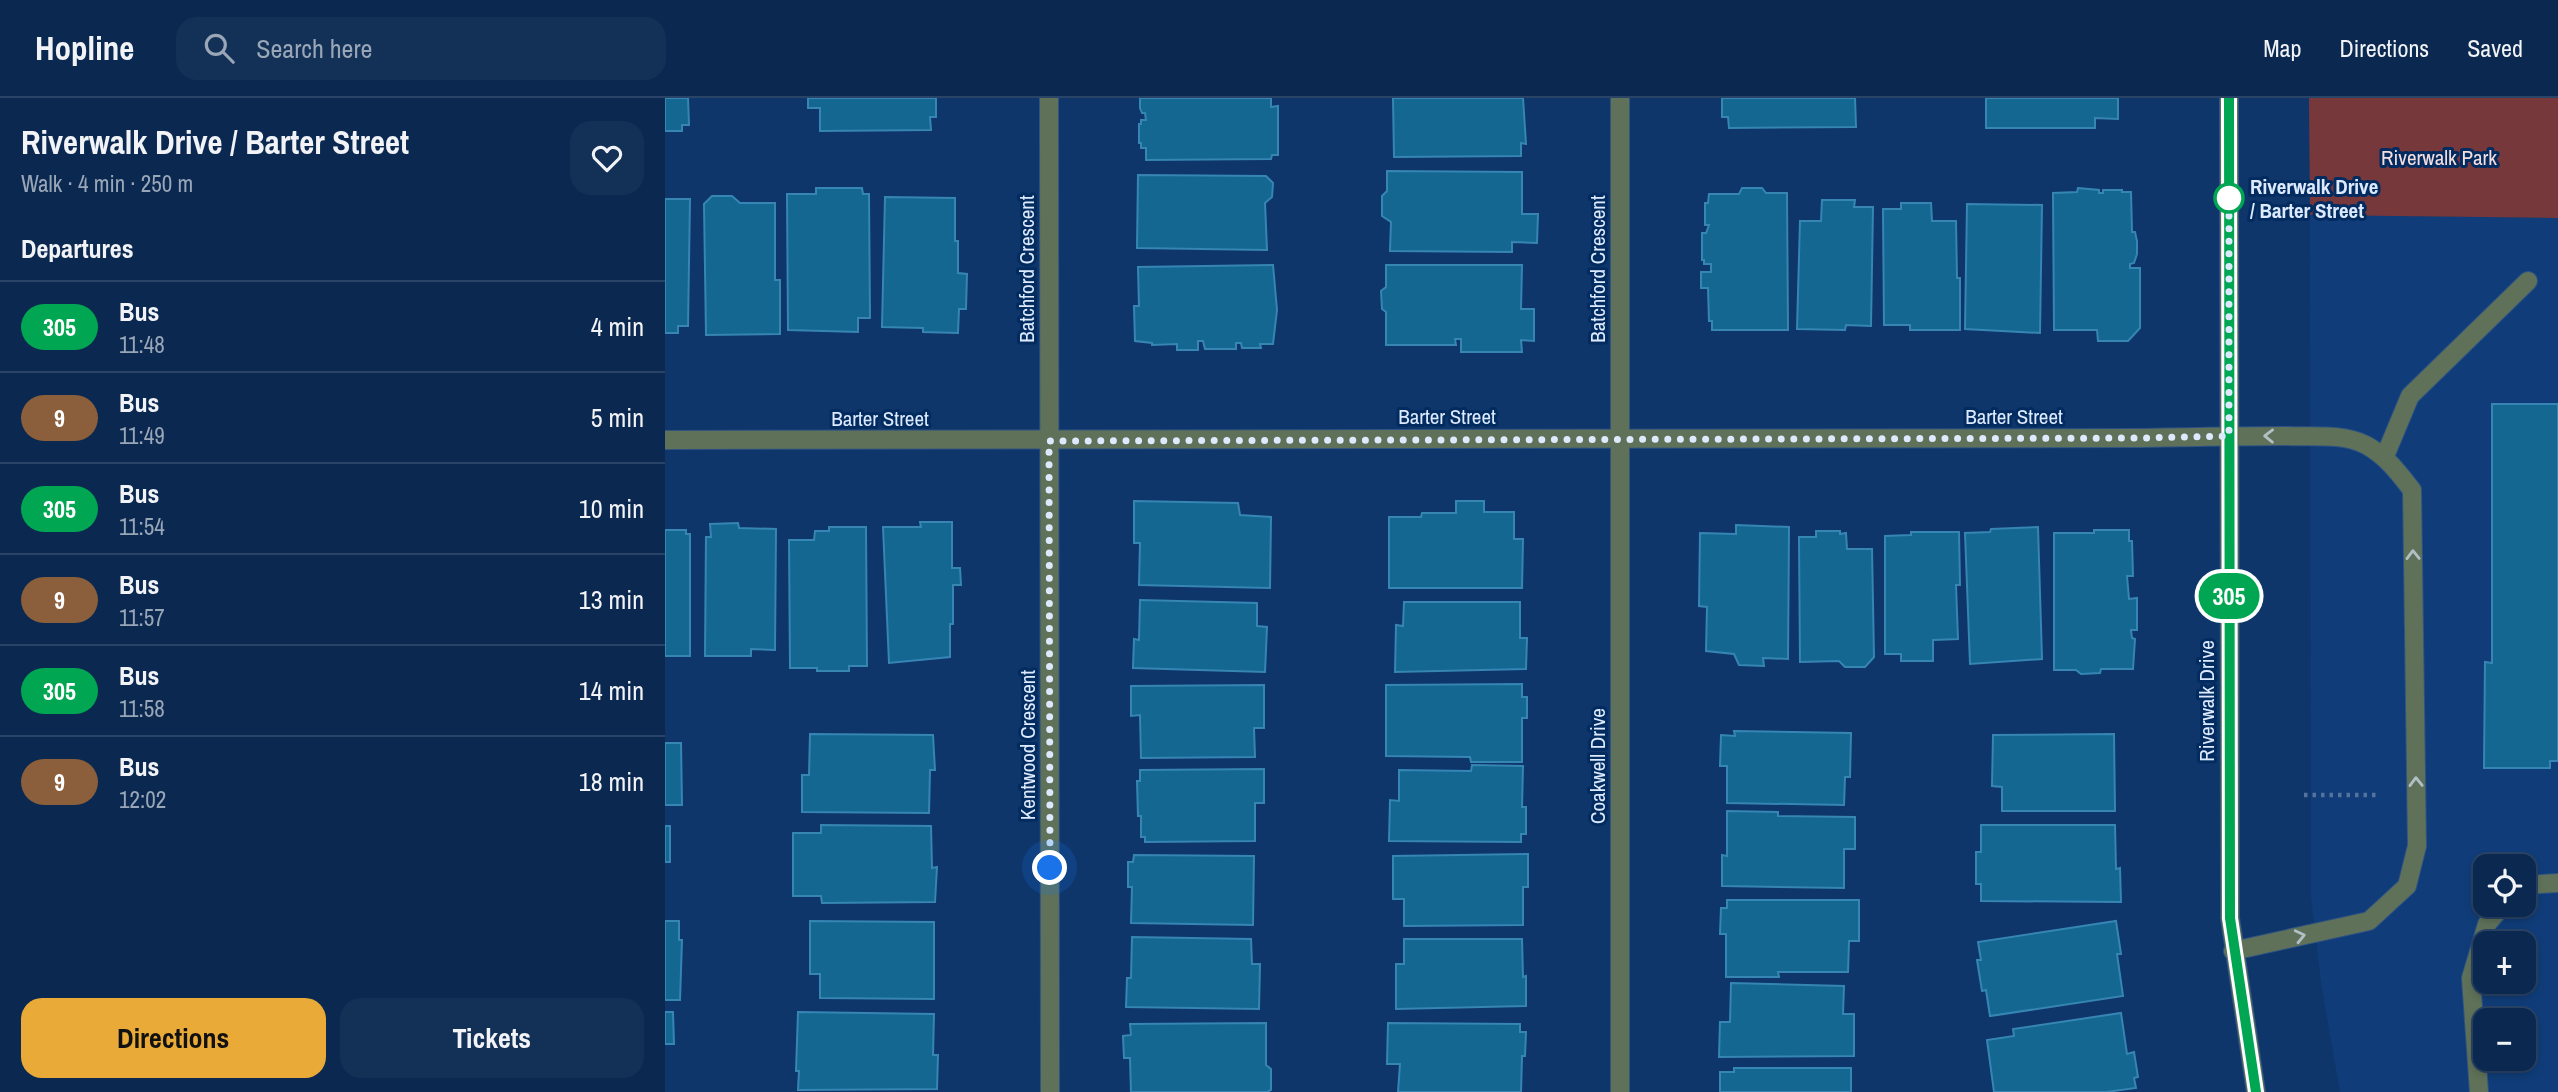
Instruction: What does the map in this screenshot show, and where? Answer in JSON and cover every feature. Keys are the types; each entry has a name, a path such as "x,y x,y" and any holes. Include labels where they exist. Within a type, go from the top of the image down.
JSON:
{"street":[{"name":"Batchford Crescent","path":"1049,98 1049,441"},
{"name":"Batchford Crescent","path":"1620,98 1620,439"},
{"name":"Riverwalk Drive","path":"2229,98 2230,918 2256,1092"},
{"path":"2233,951 2369,921 2407,886 2417,846 2411,490 2385,456 2410,396 2528,281"},
{"name":"Barter Street","path":"665,440 2229,436 2348,439 2364,444 2385,456"},
{"name":"Coakwell Drive","path":"1620,439 1620,1092"},
{"name":"Kentwood Crescent","path":"1049,441 1051,1092"},
{"path":"2536,884 2558,883"},
{"path":"2479,1092 2471,978 2487,924 2493,917"}],"path":[{"path":"2304,795 2377,795"}],"shaded area":[{"path":"2310,215 2558,218 2558,1092 2340,1092 2321,982 2311,896"}],"green space":[{"name":"Riverwalk Park","path":"2309,98 2558,98 2558,218 2310,215"}],"building":[{"path":"665,98 688,98 689,125 682,125 682,131 665,131"},
{"path":"808,98 936,98 936,117 930,117 931,130 820,131 820,108 808,108"},
{"path":"1140,98 1271,98 1271,107 1278,106 1278,155 1272,155 1271,159 1146,160 1146,148 1141,148 1139,143 1139,124 1141,120 1146,120 1145,113 1142,113 1140,108"},
{"path":"1393,98 1523,98 1526,144 1521,143 1521,156 1394,157"},
{"path":"1722,98 1855,98 1856,127 1729,128 1728,117 1722,117"},
{"path":"1986,98 2118,98 2118,119 2095,118 2095,128 1986,128"},
{"path":"1387,171 1522,172 1522,214 1538,214 1537,243 1512,242 1512,252 1390,251 1391,222 1382,216 1382,196 1387,191"},
{"path":"1138,175 1266,176 1273,183 1272,197 1265,203 1267,250 1137,248"},
{"path":"816,188 862,188 863,194 869,194 870,318 858,318 858,332 788,330 787,194 816,194"},
{"path":"1742,188 1762,188 1766,193 1787,193 1788,330 1712,330 1712,321 1709,321 1708,288 1701,288 1701,272 1711,272 1711,264 1704,264 1702,260 1702,233 1706,233 1709,225 1705,225 1705,203 1708,203 1709,194 1739,194"},
{"path":"2078,188 2099,190 2099,193 2103,193 2103,190 2131,192 2132,232 2135,232 2137,254 2130,268 2140,268 2140,328 2128,341 2098,341 2097,330 2054,330 2053,193 2077,192"},
{"path":"712,196 732,196 740,203 775,203 775,280 780,280 780,334 706,335 704,204"},
{"path":"885,197 955,198 958,273 967,274 966,309 959,309 958,333 923,332 923,328 882,327"},
{"path":"665,199 690,199 688,326 678,326 678,333 665,333"},
{"path":"1822,200 1855,200 1854,207 1873,207 1871,326 1846,325 1845,330 1797,329 1800,221 1821,221"},
{"path":"1901,203 1931,203 1932,221 1956,221 1960,330 1910,330 1910,325 1884,325 1883,209 1901,209"},
{"path":"1967,204 2042,205 2040,333 1965,329"},
{"path":"1273,265 1277,310 1273,344 1260,344 1261,348 1242,348 1241,343 1236,343 1236,349 1205,349 1203,341 1198,341 1198,350 1177,350 1177,344 1152,345 1135,341 1134,306 1139,306 1138,267"},
{"path":"1386,265 1522,265 1521,309 1534,309 1534,341 1521,340 1522,352 1461,352 1461,339 1455,339 1456,345 1386,345 1386,312 1382,309 1381,291 1386,287"},
{"path":"2492,404 2558,404 2558,761 2550,761 2550,768 2484,768 2485,662 2492,663"},
{"path":"1134,501 1238,503 1240,515 1271,517 1270,588 1139,585 1140,543 1134,543"},
{"path":"1456,501 1484,501 1484,512 1514,512 1514,539 1523,539 1522,588 1389,588 1389,517 1456,513"},
{"path":"920,522 952,522 952,568 960,568 961,585 953,585 950,657 889,663 883,527 921,527"},
{"path":"738,523 739,528 776,529 775,650 751,649 751,656 705,656 706,537 711,537 710,524"},
{"path":"1736,525 1789,527 1788,659 1763,658 1764,666 1739,665 1734,654 1706,651 1707,607 1699,606 1700,533 1736,534"},
{"path":"829,527 866,527 867,666 849,666 849,671 790,668 789,540 814,540 815,531 829,531"},
{"path":"2038,527 2042,659 1970,664 1965,533"},
{"path":"665,530 686,530 686,534 690,534 690,656 665,656"},
{"path":"2094,530 2129,530 2133,576 2127,576 2129,599 2137,598 2137,630 2131,630 2132,638 2135,639 2133,669 2101,669 2100,673 2081,674 2076,670 2054,670 2054,533 2094,533"},
{"path":"1816,531 1846,533 1847,549 1872,549 1874,657 1865,667 1845,667 1839,661 1800,662 1799,537 1816,537"},
{"path":"1911,532 1959,532 1960,585 1956,585 1958,639 1933,640 1933,661 1901,661 1901,654 1885,654 1885,536 1911,535"},
{"path":"1140,600 1257,603 1257,626 1267,627 1265,672 1133,668 1134,639 1139,640"},
{"path":"1404,602 1520,602 1520,638 1527,638 1526,669 1395,672 1396,625 1403,626"},
{"path":"1522,684 1522,697 1527,697 1527,718 1522,718 1522,762 1471,762 1470,757 1386,756 1386,685"},
{"path":"1264,685 1264,728 1254,728 1255,757 1141,758 1140,715 1131,716 1131,686"},
{"path":"1734,731 1851,733 1850,777 1845,777 1844,805 1727,803 1727,766 1720,766 1721,735 1735,736"},
{"path":"810,734 933,735 935,770 930,770 929,813 802,812 802,775 809,775"},
{"path":"2114,734 2115,811 2002,811 2002,787 1992,786 1993,735"},
{"path":"665,743 681,743 682,805 665,805"},
{"path":"1472,765 1523,766 1522,807 1526,807 1526,834 1521,834 1521,842 1389,841 1390,800 1399,801 1399,770 1471,771"},
{"path":"1264,769 1264,803 1255,803 1255,841 1145,842 1145,837 1141,837 1137,781 1140,781 1140,770"},
{"path":"1727,811 1778,812 1778,816 1855,817 1855,849 1844,849 1844,888 1722,886 1722,855 1727,856"},
{"path":"821,825 931,826 932,868 937,867 935,902 822,903 821,896 793,896 793,833 821,833"},
{"path":"1981,825 2115,825 2116,869 2120,868 2121,902 1981,901 1981,884 1976,884 1976,852 1981,852"},
{"path":"665,826 670,826 670,862 665,862"},
{"path":"1528,854 1528,887 1523,887 1523,925 1404,926 1404,899 1393,899 1393,856"},
{"path":"1134,855 1254,856 1253,925 1131,923 1132,887 1128,887 1128,862 1133,862"},
{"path":"1727,900 1859,900 1859,941 1849,941 1848,972 1778,972 1779,977 1726,977 1726,934 1720,934 1721,908 1727,908"},
{"path":"665,921 679,921 679,940 682,940 680,1000 665,1000"},
{"path":"810,921 934,922 934,999 820,998 820,974 810,974"},
{"path":"2116,921 2123,996 1990,1016 1986,990 1982,991 1977,960 1981,960 1978,942"},
{"path":"1132,937 1251,939 1252,964 1260,964 1259,1009 1126,1007 1127,978 1131,978"},
{"path":"1404,939 1522,939 1526,1006 1396,1009 1396,964 1404,964"},
{"path":"1731,983 1844,986 1843,1014 1854,1014 1854,1056 1719,1057 1720,1022 1730,1022"},
{"path":"665,1012 673,1012 674,1044 665,1044"},
{"path":"798,1012 934,1014 933,1055 938,1055 937,1089 798,1090"},
{"path":"2121,1013 2127,1054 2134,1052 2138,1077 2134,1078 2136,1088 2106,1092 1994,1092 1987,1040 2014,1036 2013,1029"},
{"path":"1266,1023 1266,1065 1271,1069 1271,1090 1131,1092 1130,1058 1124,1058 1123,1036 1131,1035 1130,1024"},
{"path":"1388,1023 1520,1024 1520,1032 1526,1032 1521,1092 1398,1092 1400,1064 1387,1064"},
{"path":"1734,1068 1851,1068 1851,1092 1720,1092 1720,1072 1734,1072"}],"bus line":[{"name":"305","path":"2229,98 2230,918 2256,1092"}],"place":[{"name":"Riverwalk Drive / Barter Street","path":"2229,198"}],"route":[{"path":"1050,868 1049,441 2229,436 2229,198"}]}
